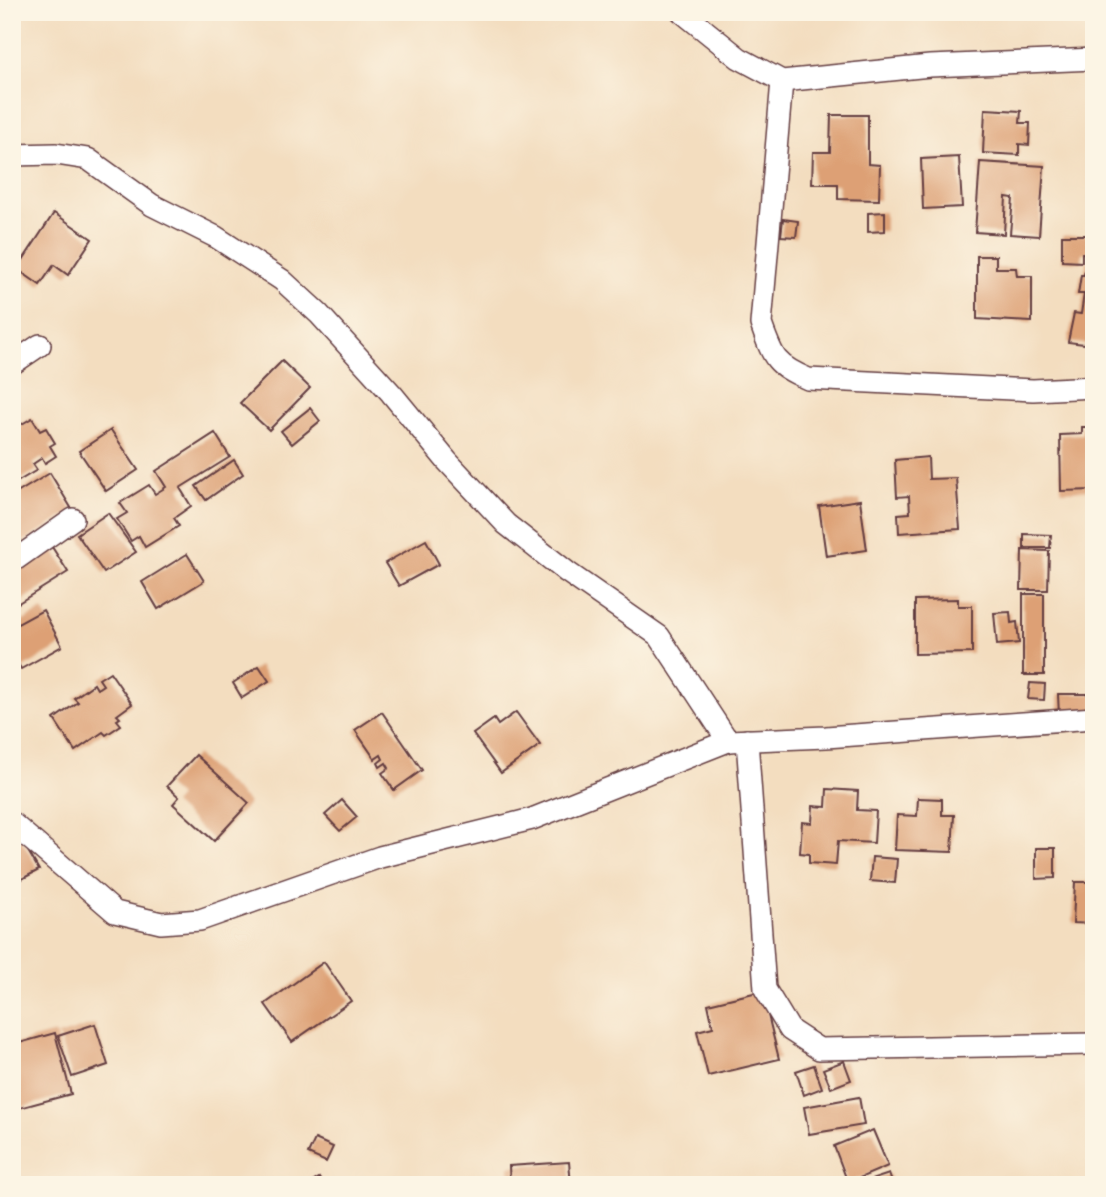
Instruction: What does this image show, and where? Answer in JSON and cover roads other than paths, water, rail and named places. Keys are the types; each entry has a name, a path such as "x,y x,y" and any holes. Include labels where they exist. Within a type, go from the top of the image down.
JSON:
{"street":[{"path":"682,12 739,58 782,81 930,66 1094,59"},
{"path":"782,81 761,324 771,352 785,369 808,379 1033,390 1094,387"},
{"path":"12,155 56,154 88,159 152,205 216,237 282,280 319,314 447,461 506,524 567,572 649,626 659,636 737,740 765,989 790,1030 819,1049 1094,1044"},
{"path":"12,364 40,345"},
{"path":"12,562 73,519"},
{"path":"12,823 114,912 161,923 200,920 380,857 532,819 737,740 1094,718"}]}
